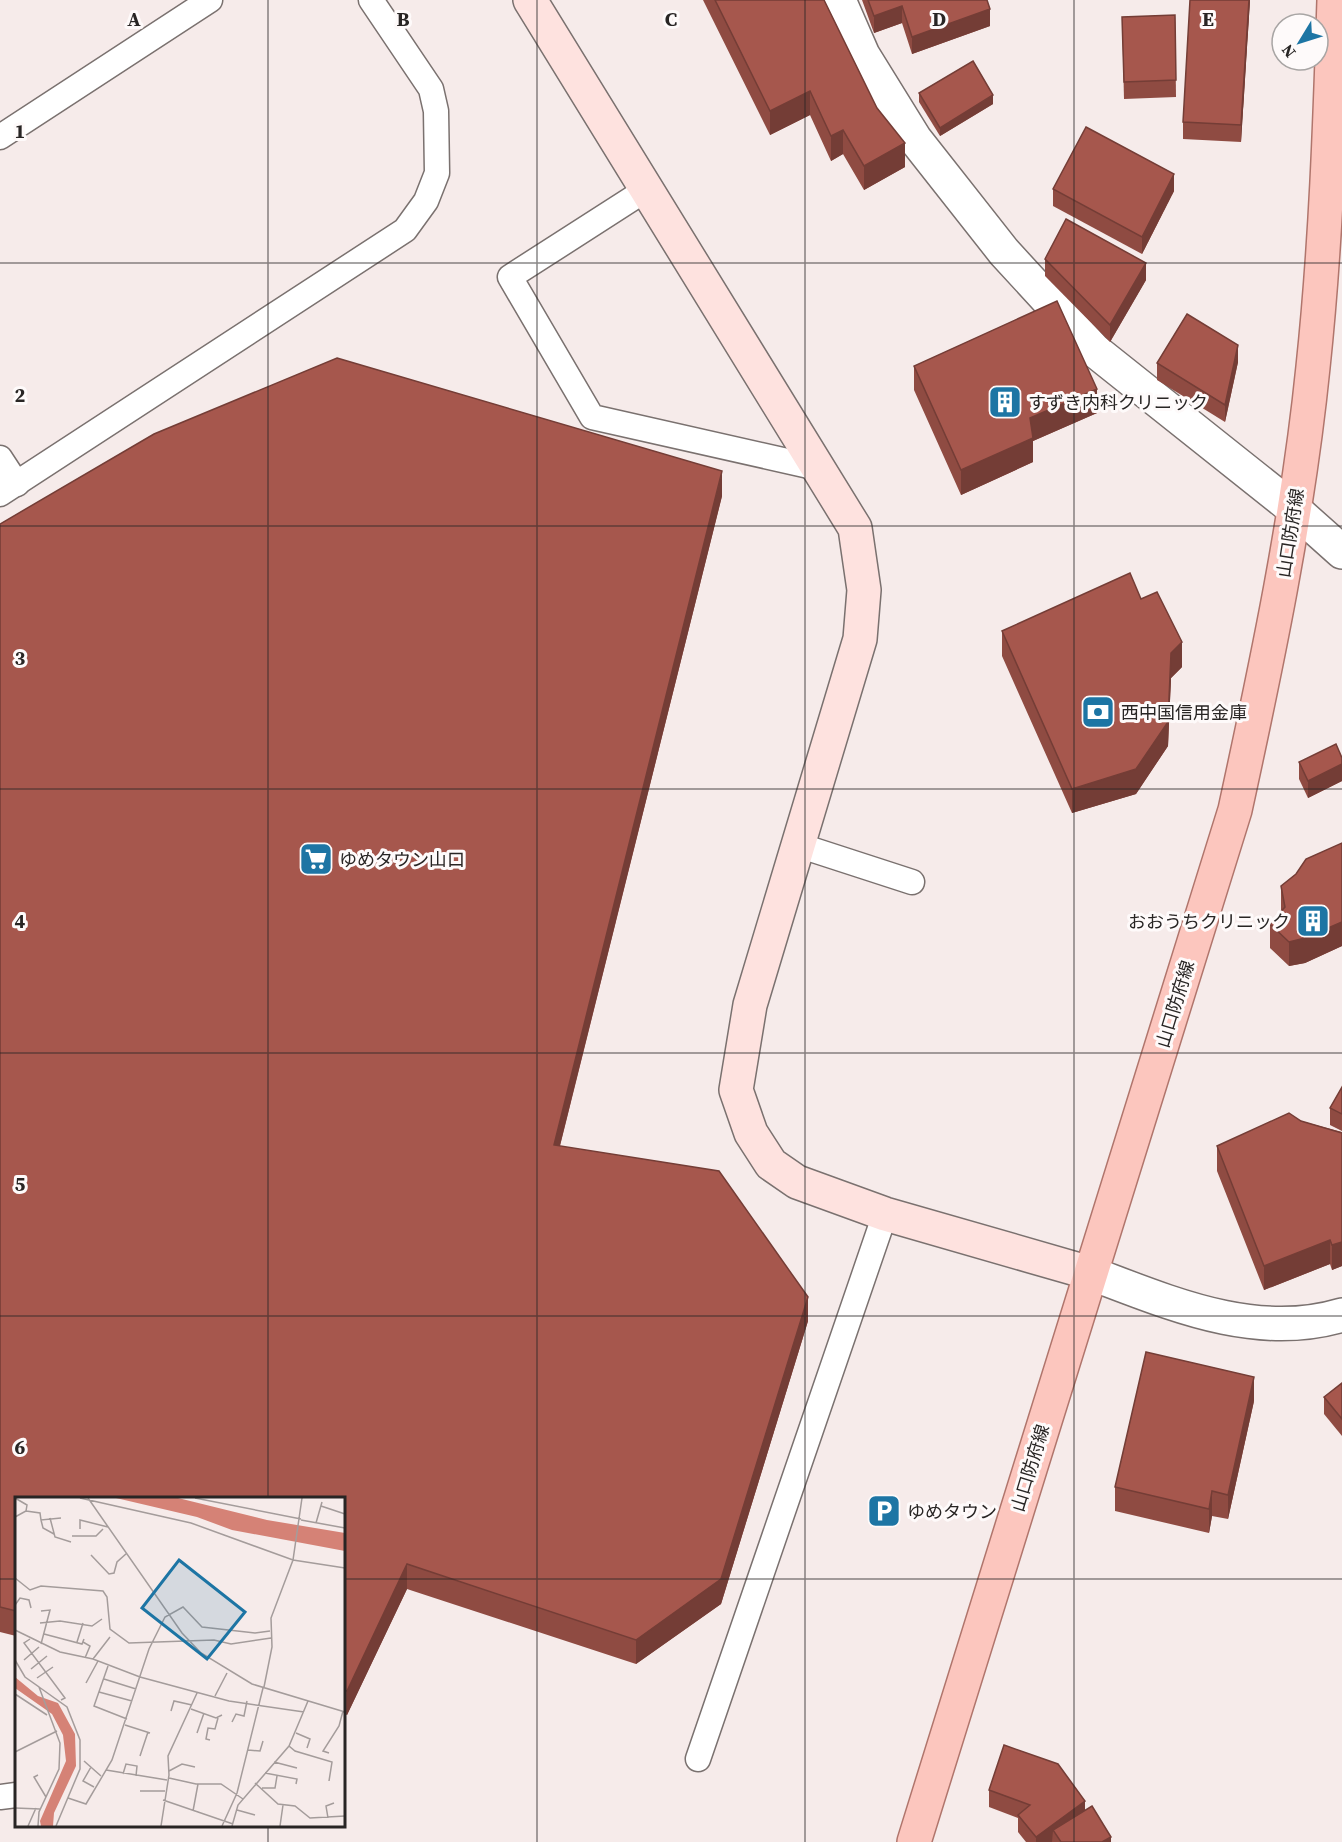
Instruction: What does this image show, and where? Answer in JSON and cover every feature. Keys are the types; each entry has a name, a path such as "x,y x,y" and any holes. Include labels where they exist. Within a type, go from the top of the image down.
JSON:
{"main road":[{"name":"山口防府線","path":"914,1842 1235,810 1265,671 1295,510 1313,368 1328,195 1334,0"}],"street":[{"path":"530,0 855,528 864,590 860,639 750,1005 735,1090 751,1133 771,1164 797,1182 885,1214 1090,1273 1189,1310 1254,1323 1314,1324 1342,1315"},
{"path":"839,0 863,55 915,139 1004,252 1094,350 1295,510 1342,552"}],"lane":[{"path":"0,137 210,0"},
{"path":"0,458 8,489 405,230 426,201 437,173 436,111 431,89 371,0"},
{"path":"647,189 510,278 592,417 818,468"},
{"path":"798,844 912,882"},
{"path":"698,1759 885,1214"},
{"path":"0,1797 15,1795"}],"building":[{"path":"715,0 824,0 877,108 905,143 864,166 843,130 831,136 810,91 770,111"},
{"path":"868,0 987,0 990,9 912,37 902,6 874,16"},
{"path":"1190,0 1249,0 1241,125 1183,122"},
{"path":"1175,15 1176,80 1124,82 1122,17"},
{"path":"973,61 993,95 940,128 919,93"},
{"path":"1086,127 1174,174 1142,237 1053,189"},
{"path":"1066,219 1146,263 1110,325 1045,259"},
{"name":"すずき内科クリニック","path":"1057,301 1097,389 1030,418 1033,438 961,470 914,366"},
{"path":"1187,314 1238,345 1225,405 1157,363"},
{"name":"ゆめタウン山口","path":"337,358 722,471 554,1145 719,1171 808,1297 721,1579 636,1640 407,1564 347,1691 345,1690 345,1497 15,1497 15,1611 0,1607 0,524 154,434"},
{"name":"西中国信用金庫","path":"1130,573 1141,599 1157,592 1182,642 1171,653 1168,722 1136,769 1072,789 1002,631"},
{"path":"1336,744 1342,764 1308,781 1299,762"},
{"name":"おおうちクリニック","path":"1342,843 1342,922 1305,938 1289,942 1270,924 1285,907 1281,886 1296,874 1306,859"},
{"path":"1342,1087 1342,1114 1330,1108"},
{"path":"1289,1113 1301,1121 1342,1133 1342,1242 1332,1245 1330,1240 1264,1266 1217,1146"},
{"path":"1146,1352 1254,1377 1228,1495 1212,1491 1209,1509 1115,1487"},
{"path":"1342,1383 1342,1419 1324,1397"},
{"path":"1004,1745 1058,1764 1085,1801 1036,1837 1018,1815 1030,1805 989,1790"},
{"path":"1092,1806 1111,1837 1102,1842 1061,1842 1053,1830"}],"place":[{"name":"すずき内科クリニック","path":"1005,402"},
{"name":"西中国信用金庫","path":"1098,712"},
{"name":"ゆめタウン山口","path":"316,859"},
{"name":"おおうちクリニック","path":"1313,921"},
{"name":"ゆめタウン","path":"884,1511"}]}
